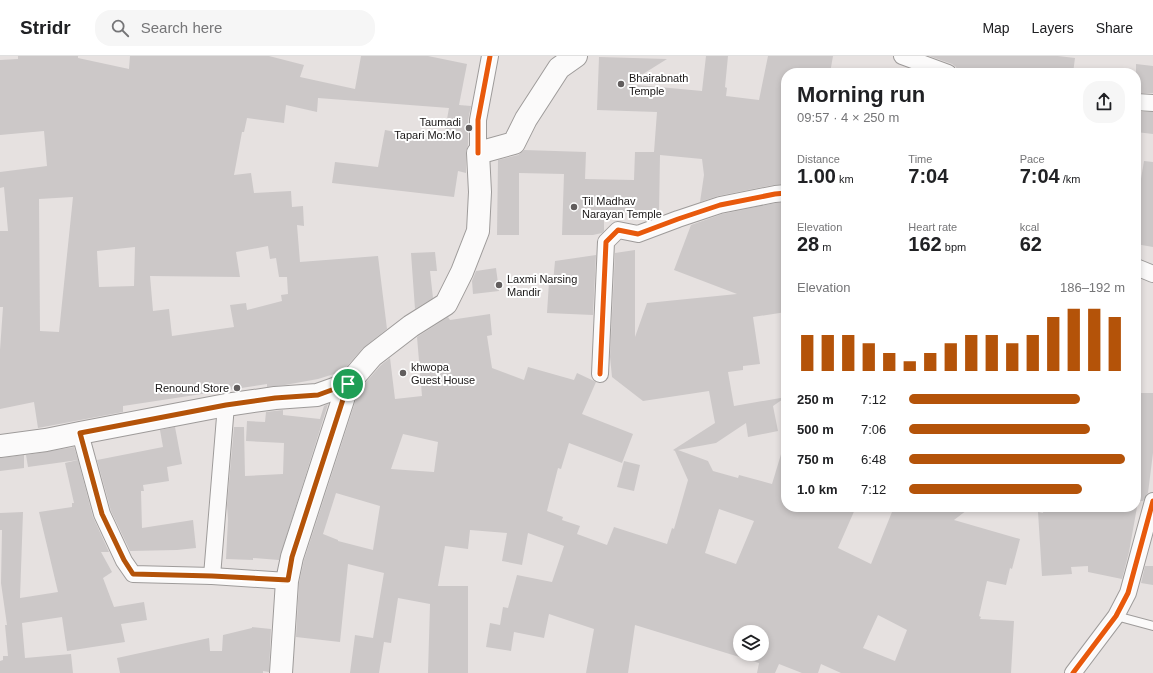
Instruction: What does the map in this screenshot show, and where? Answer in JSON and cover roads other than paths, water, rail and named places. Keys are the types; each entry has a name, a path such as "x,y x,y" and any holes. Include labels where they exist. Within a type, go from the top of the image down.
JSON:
{"main road":[{"path":"281,673 288,580 292,557 348,384 372,356 411,326 446,304 462,272 478,231 480,192 478,153 514,143 526,119 559,68 576,56"},
{"path":"0,446 46,440 226,405 275,398 318,395 348,384"}],"street":[{"path":"478,153 478,120 490,56"},
{"path":"902,56 934,68"},
{"path":"1141,102 1153,103"},
{"path":"600,374 606,242 618,230 638,234 720,205 781,193"},
{"path":"1141,269 1153,274"},
{"path":"212,576 226,405"},
{"path":"80,433 102,514 124,560 133,574 288,580"},
{"path":"1073,673 1116,616 1128,593 1153,501"}],"lane":[{"path":"1116,616 1153,626"}],"place":[{"name":"Bhairabnath Temple","path":"621,84"},
{"name":"Taumadi Tapari Mo:Mo","path":"469,128"},
{"name":"Til Madhav Narayan Temple","path":"574,207"},
{"name":"Laxmi Narsing Mandir","path":"499,285"},
{"name":"khwopa Guest House","path":"403,373"},
{"name":"Renound Store","path":"237,388"}]}
